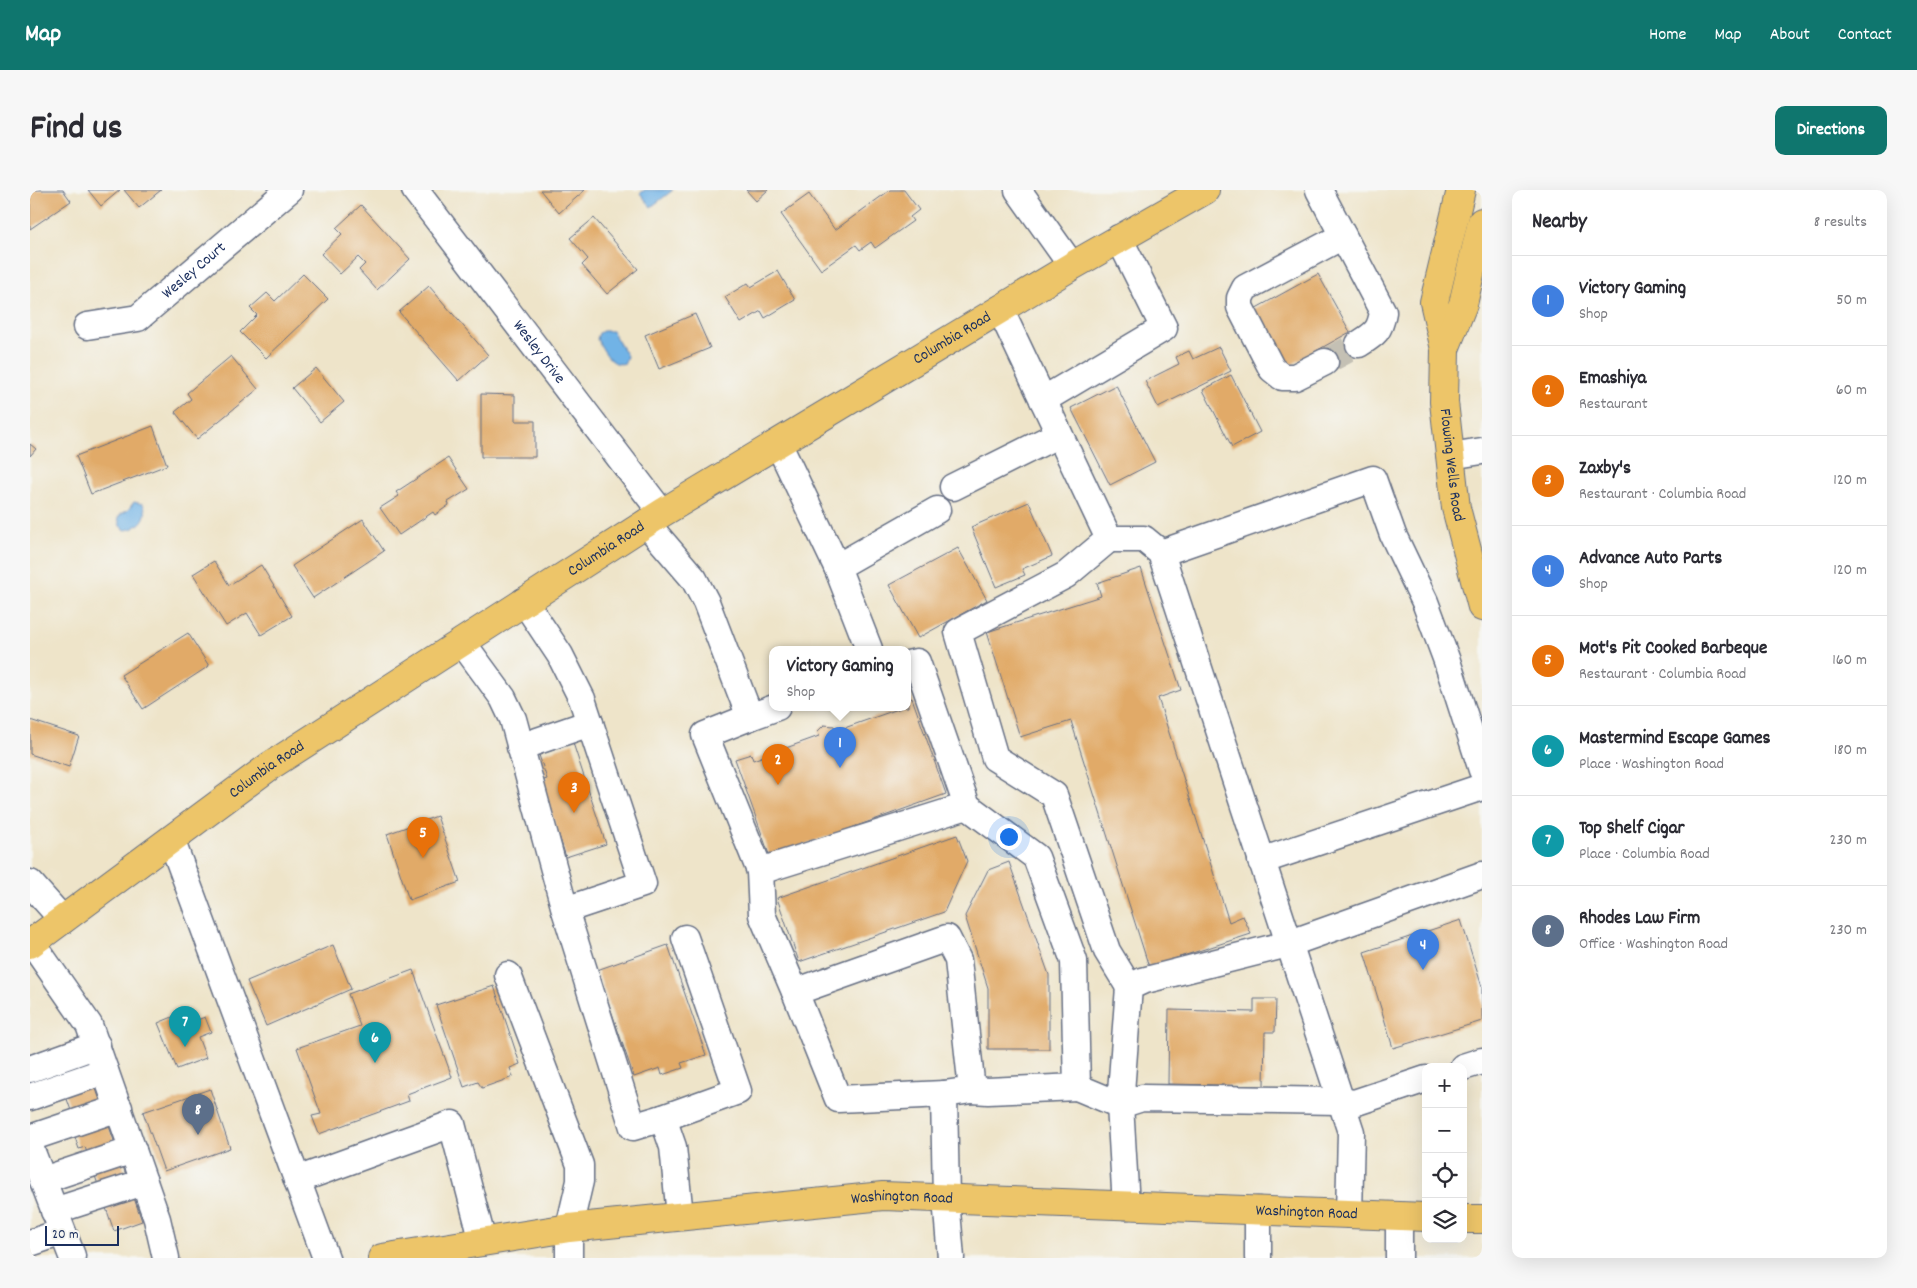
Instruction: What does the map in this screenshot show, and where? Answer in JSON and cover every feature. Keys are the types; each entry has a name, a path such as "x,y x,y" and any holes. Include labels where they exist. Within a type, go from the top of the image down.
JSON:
{"main road":[{"name":"Columbia Road","path":"31,944 270,766 654,518 1119,238 1205,190"},
{"name":"Flowing Wells Road","path":"1456,196 1434,302 1445,349 1444,402 1456,508 1482,607"},
{"name":"Flowing Wells Road","path":"1445,349 1463,304 1482,222"},
{"name":"Washington Road","path":"382,1258 569,1228 883,1196 1413,1217"},
{"path":"1467,1219 1482,1219"}],"street":[{"name":"Wesley Court","path":"87,326 138,318 289,190"},
{"name":"Wesley Drive","path":"415,190 654,518 694,579 706,602 750,717"},
{"path":"1018,190 1072,266"},
{"path":"1318,190 1384,312 1381,327 1359,344"},
{"path":"1325,362 1296,377 1282,377 1272,369 1240,308 1240,298 1245,288 1343,236"},
{"path":"1043,400 1164,328 1119,238"},
{"path":"1000,309 1109,539"},
{"path":"953,487 1059,434"},
{"path":"778,443 838,567 868,646"},
{"path":"1450,456 1482,452"},
{"path":"1161,552 1373,479 1393,535 1425,602 1447,661 1482,770"},
{"path":"838,567 937,510"},
{"path":"1126,1206 1120,1105 1128,987 1107,951 1054,796 996,758 958,632 1066,575 1109,539 1144,539 1161,552 1339,1101 1351,1132 1349,1214"},
{"path":"524,602 560,655 582,699 643,884 565,910"},
{"path":"462,642 503,698 513,719 565,910 634,1127 738,1091 685,938"},
{"path":"911,663 917,662 967,806 1036,857 1074,961 1077,1087"},
{"path":"769,710 704,735 760,870 762,915 796,992 838,1099 944,1094 972,1090 1077,1087 1120,1105 1142,1098 1339,1101 1354,1103 1422,1081"},
{"path":"520,747 590,723"},
{"path":"1261,861 1482,787"},
{"path":"760,870 967,806"},
{"path":"171,840 326,1258"},
{"path":"1128,987 1142,981 1288,944 1482,875"},
{"path":"30,883 63,920"},
{"path":"796,992 947,938 958,960 972,1090"},
{"path":"31,944 89,1025 157,1218 166,1258"},
{"path":"508,975 580,1165 580,1181 569,1228 569,1258"},
{"path":"30,1069 97,1046"},
{"path":"1467,1066 1482,1061"},
{"path":"30,1097 106,1071"},
{"path":"944,1094 946,1199 951,1258"},
{"path":"30,1138 119,1108"},
{"path":"664,1118 673,1147 680,1216"},
{"path":"297,1180 452,1124 483,1242"},
{"path":"30,1147 72,1256"},
{"path":"43,1180 133,1150"},
{"path":"30,1243 58,1221 144,1182"},
{"path":"1258,1210 1258,1258"},
{"path":"1399,1258 1413,1217"}],"water":[{"path":"645,190 673,190 651,207 640,193"},
{"path":"612,331 627,356 625,363 616,363 605,352 597,339 599,333"},
{"path":"134,502 143,504 145,509 144,518 134,528 124,530 120,526 118,518"}],"building":[{"path":"30,190 63,190 71,201 30,229"},
{"path":"88,190 120,190 101,206"},
{"path":"124,190 161,190 139,208"},
{"path":"540,190 585,190 559,213"},
{"path":"746,190 768,190 756,201"},
{"path":"890,190 904,190 919,210 910,217 913,221 875,248 871,242 860,250 856,245 821,270 781,214 809,194 835,230"},
{"path":"361,205 410,259 377,290 359,270 365,264 358,257 340,274 321,254 342,234 336,228"},
{"path":"594,218 638,269 607,294 582,265 588,259 570,238"},
{"path":"778,271 795,300 765,318 761,311 741,323 725,297 748,283 751,287"},
{"path":"303,274 328,299 266,358 240,332 257,315 250,308 267,293 275,301"},
{"path":"1318,274 1350,332 1282,370 1249,312"},
{"path":"429,286 488,355 459,381 399,312"},
{"path":"695,314 710,348 659,369 645,335"},
{"path":"1219,347 1231,371 1158,407 1145,381 1179,364 1176,357 1189,351 1193,359"},
{"path":"231,356 258,389 197,439 175,412 191,399 187,393"},
{"path":"316,368 344,402 320,422 292,388"},
{"path":"1231,375 1260,432 1232,447 1203,390"},
{"path":"1116,385 1155,462 1110,485 1071,408"},
{"path":"481,394 515,395 515,421 535,421 535,457 481,457"},
{"path":"153,426 167,465 91,494 76,456"},
{"path":"30,444 36,449 30,456"},
{"path":"448,458 469,489 448,502 449,505 435,515 433,512 399,535 380,508 399,496 396,492"},
{"path":"1029,502 1052,556 1022,569 1025,575 996,587 971,527"},
{"path":"363,519 384,551 313,598 292,566"},
{"path":"958,548 987,600 918,638 889,585"},
{"path":"214,561 229,585 261,565 292,616 261,635 247,613 226,626 193,574"},
{"path":"1141,568 1181,690 1158,698 1229,922 1243,916 1251,934 1149,967 1071,721 1020,737 987,632 1101,596 1097,583"},
{"path":"188,633 209,666 143,709 121,675"},
{"path":"911,698 946,794 770,857 735,759 751,754 753,760 819,736 818,731 824,725 834,726 836,731 893,711 911,711"},
{"path":"30,720 79,736 69,767 30,754"},
{"path":"573,743 606,844 566,857 541,781 547,779 539,755"},
{"path":"437,816 460,882 409,900 387,834"},
{"path":"957,835 967,861 944,912 799,962 777,898"},
{"path":"1009,862 1049,975 1049,1049 988,1049 988,988 965,916 988,870"},
{"path":"1461,920 1482,987 1482,1021 1393,1048 1364,952"},
{"path":"333,945 351,989 266,1026 247,981"},
{"path":"668,945 706,1055 681,1063 683,1068 662,1075 660,1068 634,1077 597,970"},
{"path":"413,970 452,1077 407,1094 409,1101 319,1134 312,1116 321,1114 297,1048 360,1026 348,994"},
{"path":"494,986 520,1064 510,1068 513,1077 482,1088 478,1082 464,1087 436,1005"},
{"path":"1254,999 1276,999 1275,1032 1265,1032 1264,1086 1168,1084 1169,1010 1254,1012"},
{"path":"187,1011 192,1022 205,1017 211,1032 198,1037 206,1058 177,1069 158,1023"},
{"path":"79,1040 142,1221 114,1231 85,1147 79,1149 69,1120 74,1119 50,1051"},
{"path":"210,1089 230,1148 164,1171 143,1112"}],"tunnel":[{"path":"1325,362 1359,344"}],"place":[{"name":"Victory Gaming","path":"840,768"},
{"name":"Emashiya","path":"778,785"},
{"name":"Zaxby's","path":"574,813"},
{"name":"Mot's Pit Cooked Barbeque","path":"423,858"},
{"name":"Advance Auto Parts","path":"1423,970"},
{"name":"Top Shelf Cigar","path":"185,1047"},
{"name":"Mastermind Escape Games","path":"375,1063"},
{"name":"Rhodes Law Firm","path":"198,1135"}]}
